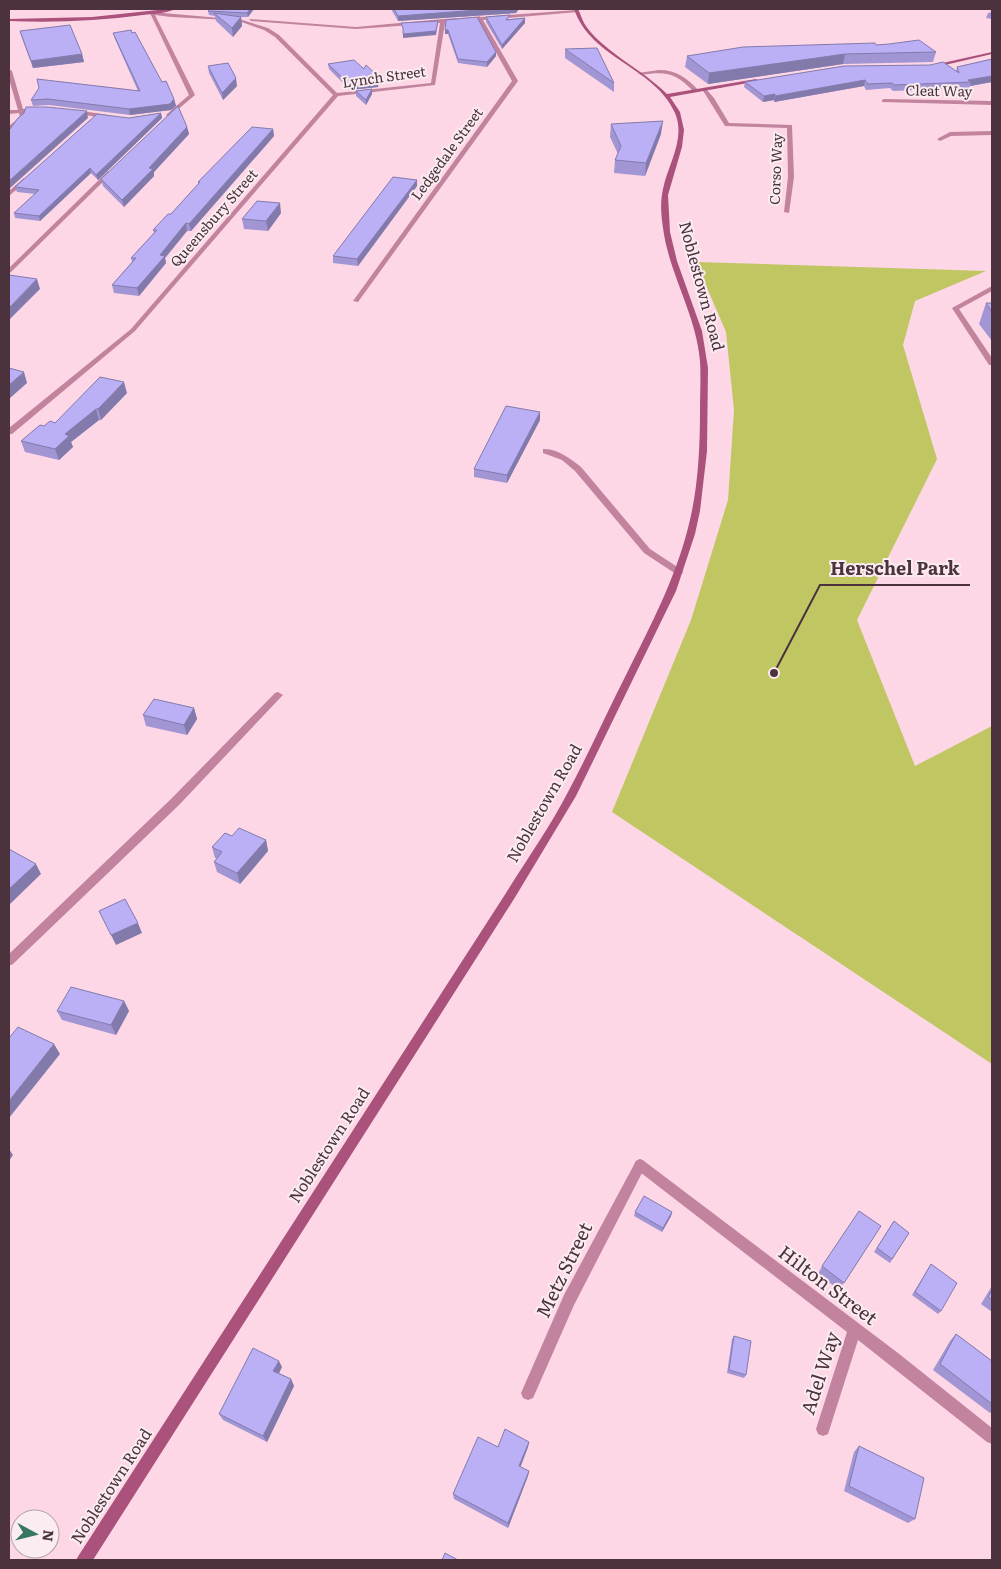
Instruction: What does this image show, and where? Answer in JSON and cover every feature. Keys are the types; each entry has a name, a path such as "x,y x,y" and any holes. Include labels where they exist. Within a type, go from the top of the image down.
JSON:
{"main road":[{"path":"9,20 66,20 152,13 174,9"},
{"name":"Noblestown Road","path":"84,1560 510,896 571,796 664,609 679,572 693,526 700,484 704,435 705,362 699,331 670,245 665,222 664,203 667,183 677,156 682,130 678,114 666,96 590,34 582,24 576,10"},
{"path":"929,66 992,53"},
{"path":"666,96 761,81"}],"street":[{"path":"152,13 171,16 356,28 531,11 576,10"},
{"path":"152,13 192,95 166,116"},
{"name":"Ledgedale Street","path":"356,301 515,81 479,17"},
{"path":"238,19 277,36 336,96"},
{"name":"Lynch Street","path":"336,96 433,84 443,20"},
{"path":"9,71 23,117 9,128"},
{"path":"641,74 672,71 696,91"},
{"name":"Corso Way","path":"704,90 711,96 720,116 727,125 790,126 791,177 787,212"},
{"name":"Queensbury Street","path":"9,432 133,330 336,96"},
{"name":"Cleat Way","path":"884,101 992,103"},
{"path":"9,112 49,109"},
{"path":"66,111 114,118"},
{"path":"90,122 97,115"},
{"path":"940,139 950,134 992,134"},
{"path":"9,271 115,168"},
{"path":"9,194 31,174"},
{"path":"992,288 955,308 992,363"},
{"path":"546,451 565,458 578,469 647,551 679,572"},
{"path":"9,961 175,802 278,695"},
{"name":"Hilton Street","path":"640,1166 855,1329 992,1437"},
{"name":"Metz Street","path":"528,1393 569,1300 640,1166"},
{"name":"Adel Way","path":"823,1429 855,1329"}],"green space":[{"path":"696,262 986,271 915,301 903,345 937,459 857,620 915,766 992,726 992,1064 612,812 691,620 728,500 734,410 726,332"}],"building":[{"path":"210,9 250,9 247,13 208,11"},
{"path":"394,9 492,9 398,16"},
{"path":"214,13 241,17 232,28"},
{"path":"510,15 506,20 525,18 502,45 486,17"},
{"path":"477,17 496,52 487,62 458,59 448,30 445,30 446,20"},
{"path":"438,21 436,31 403,34 401,23"},
{"path":"70,25 82,54 31,61 20,31"},
{"path":"131,30 132,33 135,32 162,82 166,81 174,99 170,104 129,109 48,99 31,100 39,88 37,79 140,91 113,33"},
{"path":"919,40 936,52 845,54 709,73 687,56 743,47 875,43 876,45"},
{"path":"597,48 614,83 565,49"},
{"path":"992,59 992,76 968,80 971,82 894,85 892,83 868,84 865,80 775,96 775,94 764,96 745,82 844,66 930,65 943,62 959,73 957,67"},
{"path":"354,60 364,69 366,65 379,77 378,82 350,85 328,64"},
{"path":"228,63 236,78 222,93 208,66"},
{"path":"372,89 366,100 356,91"},
{"path":"178,106 187,127 149,168 153,169 122,200 101,179"},
{"path":"26,107 87,111 9,181 9,124 10,129 24,113"},
{"path":"161,113 96,175 90,168 39,216 14,213 39,190 15,187 97,114 129,118"},
{"path":"663,121 646,163 615,160 621,146 611,124"},
{"path":"252,127 273,129 189,224 186,223 160,255 165,256 137,288 112,285 136,258 131,258 157,230 153,230 168,214 171,214 200,182 198,182"},
{"path":"393,177 417,180 357,259 333,256"},
{"path":"257,201 280,203 266,221 242,219"},
{"path":"9,275 37,279 9,308"},
{"path":"986,303 992,303 992,312"},
{"path":"9,368 24,372 9,385"},
{"path":"100,377 124,382 98,409 65,434 69,436 55,449 21,441 40,425 44,426 50,421 55,423"},
{"path":"506,406 540,412 507,475 474,469"},
{"path":"154,699 194,708 184,725 143,715"},
{"path":"239,828 266,840 237,873 214,862 222,852 212,847 225,833 232,836"},
{"path":"9,849 36,864 9,889"},
{"path":"125,899 138,923 111,935 99,911"},
{"path":"71,987 124,1001 111,1025 57,1011"},
{"path":"18,1027 54,1044 9,1101 9,1038"},
{"path":"644,1196 672,1212 663,1228 635,1212"},
{"path":"859,1211 881,1226 844,1283 822,1266"},
{"path":"894,1221 909,1233 892,1259 877,1248"},
{"path":"931,1264 957,1283 941,1311 915,1292"},
{"path":"992,1290 992,1300 988,1297"},
{"path":"956,1334 992,1361 992,1404 940,1364"},
{"path":"734,1336 751,1341 746,1375 729,1370"},
{"path":"253,1348 279,1361 273,1371 291,1379 263,1436 219,1414"},
{"path":"505,1429 529,1442 519,1466 529,1471 508,1523 453,1494 478,1437 498,1447"},
{"path":"859,1446 924,1478 915,1519 849,1486"},
{"path":"445,1553 458,1560 442,1560"}],"place":[{"name":"Herschel Park","path":"774,673"}]}
